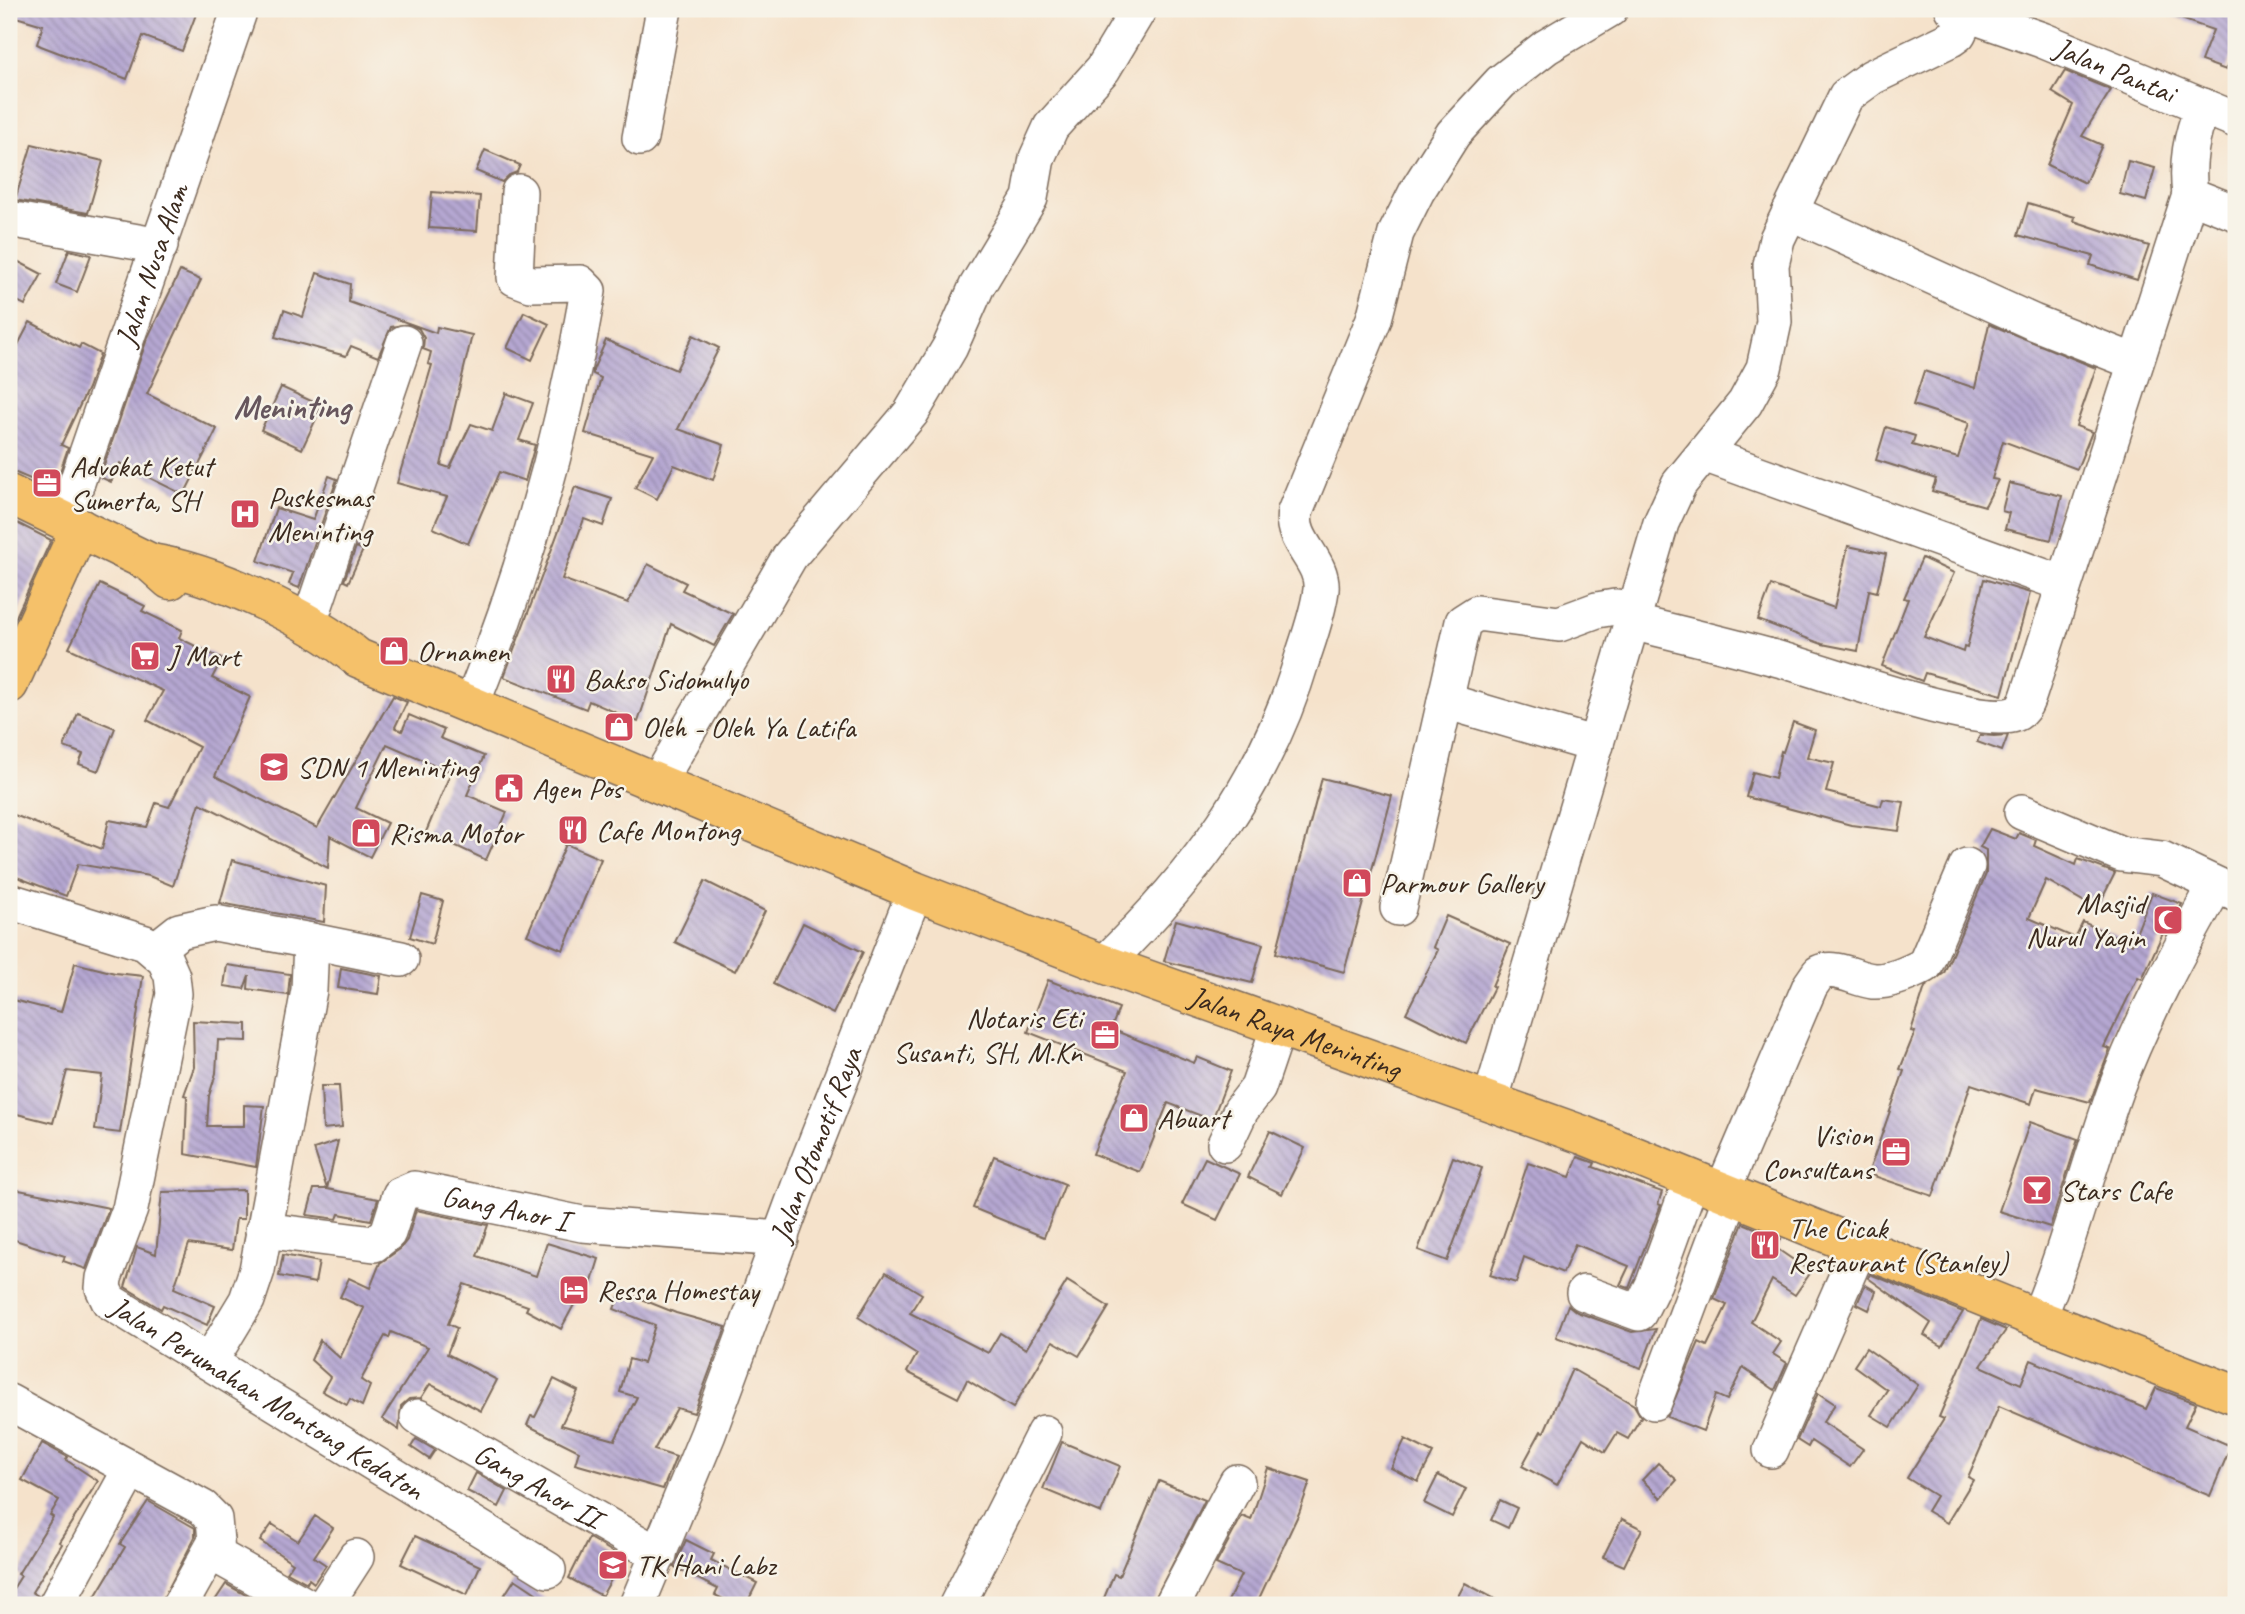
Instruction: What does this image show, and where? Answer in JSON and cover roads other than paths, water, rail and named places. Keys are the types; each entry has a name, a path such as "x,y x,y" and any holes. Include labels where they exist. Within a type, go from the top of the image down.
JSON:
{"main road":[{"name":"Jalan Raya Meninting","path":"9,494 151,563 178,588 310,650 320,654 358,658 915,891 1104,964 1490,1102 1716,1187 2038,1319 2236,1395"},
{"path":"9,684 72,524"},
{"name":"Jalan Raya Meninting","path":"151,563 188,569 309,623 330,634 358,658"}],"street":[{"name":"Jalan Nusa Alam","path":"72,524 160,246 240,9"},
{"path":"640,138 664,9"},
{"path":"657,783 790,556 911,412 950,347 976,286 1030,198 1037,158 1051,127 1103,69 1139,9"},
{"path":"1104,964 1158,911 1201,858 1241,802 1279,728 1297,678 1321,586 1318,570 1295,533 1295,512 1374,319 1396,233 1417,191 1452,134 1501,82 1546,47 1610,9"},
{"path":"1490,1102 1665,513 1679,484 1745,404 1764,368 1774,322 1772,252 1846,96 1872,77 1958,34 1960,11"},
{"name":"Jalan Pantai","path":"1960,11 2236,120"},
{"path":"1398,908 1463,622 1477,613 1559,624 1597,610 1615,607 1633,616 1934,706 2003,716 2017,714 2023,708 2190,195 2187,172 2192,135 2203,106"},
{"path":"471,706 503,625 539,508 571,380 588,291 580,283 531,284 515,278 519,192"},
{"path":"2190,195 2236,213"},
{"path":"1790,212 2032,322 2135,362"},
{"path":"9,219 160,246"},
{"path":"309,623 404,342"},
{"path":"1704,454 2064,584"},
{"path":"1445,701 1596,745"},
{"path":"2022,812 2122,854 2162,859 2226,889 2167,972 2121,1076 2095,1147 2059,1268 2038,1319"},
{"path":"1584,1293 1639,1313 1654,1283 1716,1187 1810,986 1819,973 1828,971 1872,981 1886,980 1925,965 1968,866"},
{"name":"Jalan Otomotif Raya","path":"643,1602 915,891"},
{"path":"9,901 137,940 155,950 179,931 215,923 401,959"},
{"path":"210,1361 247,1300 257,1270 262,1230 309,990 311,941"},
{"name":"Jalan Perumahan Montong Kedaton","path":"155,950 169,968 174,994 130,1209 117,1249 105,1273 103,1288 107,1297 117,1308 210,1361 548,1570"},
{"path":"1225,1144 1241,1110 1258,1088 1279,1026"},
{"path":"1654,1402 1716,1187"},
{"name":"Gang Anor I","path":"262,1230 374,1244 386,1236 399,1198 411,1189 601,1227 781,1239"},
{"path":"1771,1450 1860,1246"},
{"path":"9,1402 203,1507 214,1519 221,1558 304,1605"},
{"name":"Gang Anor II","path":"418,1416 554,1497 659,1555"},
{"path":"957,1605 1044,1433"},
{"path":"56,1605 131,1469"},
{"path":"1172,1605 1237,1482"},
{"path":"180,1605 216,1541"},
{"path":"325,1605 356,1557"}],"place":[{"name":"Advokat Ketut Sumerta, SH","path":"47,483"},
{"name":"Puskesmas Meninting","path":"245,514"},
{"name":"Ornamen","path":"394,651"},
{"name":"J Mart","path":"145,656"},
{"name":"Bakso Sidomulyo","path":"561,679"},
{"name":"Oleh - Oleh Ya Latifa","path":"619,727"},
{"name":"SDN 1 Meninting","path":"274,767"},
{"name":"Agen Pos","path":"509,788"},
{"name":"Cafe Montong","path":"573,830"},
{"name":"Risma Motor","path":"366,833"},
{"name":"Parmour Gallery","path":"1357,883"},
{"name":"Masjid Nurul Yaqin","path":"2168,920"},
{"name":"Notaris Eti Susanti, SH, M.Kn","path":"1105,1035"},
{"name":"Abuart","path":"1134,1118"},
{"name":"Vision Consultans","path":"1896,1152"},
{"name":"Stars Cafe","path":"2037,1190"},
{"name":"The Cicak Restaurant (Stanley)","path":"1765,1245"},
{"name":"Ressa Homestay","path":"574,1290"},
{"name":"TK Hani Labz","path":"613,1565"}],"district":[{"name":"Meninting","path":"292,407"}]}
